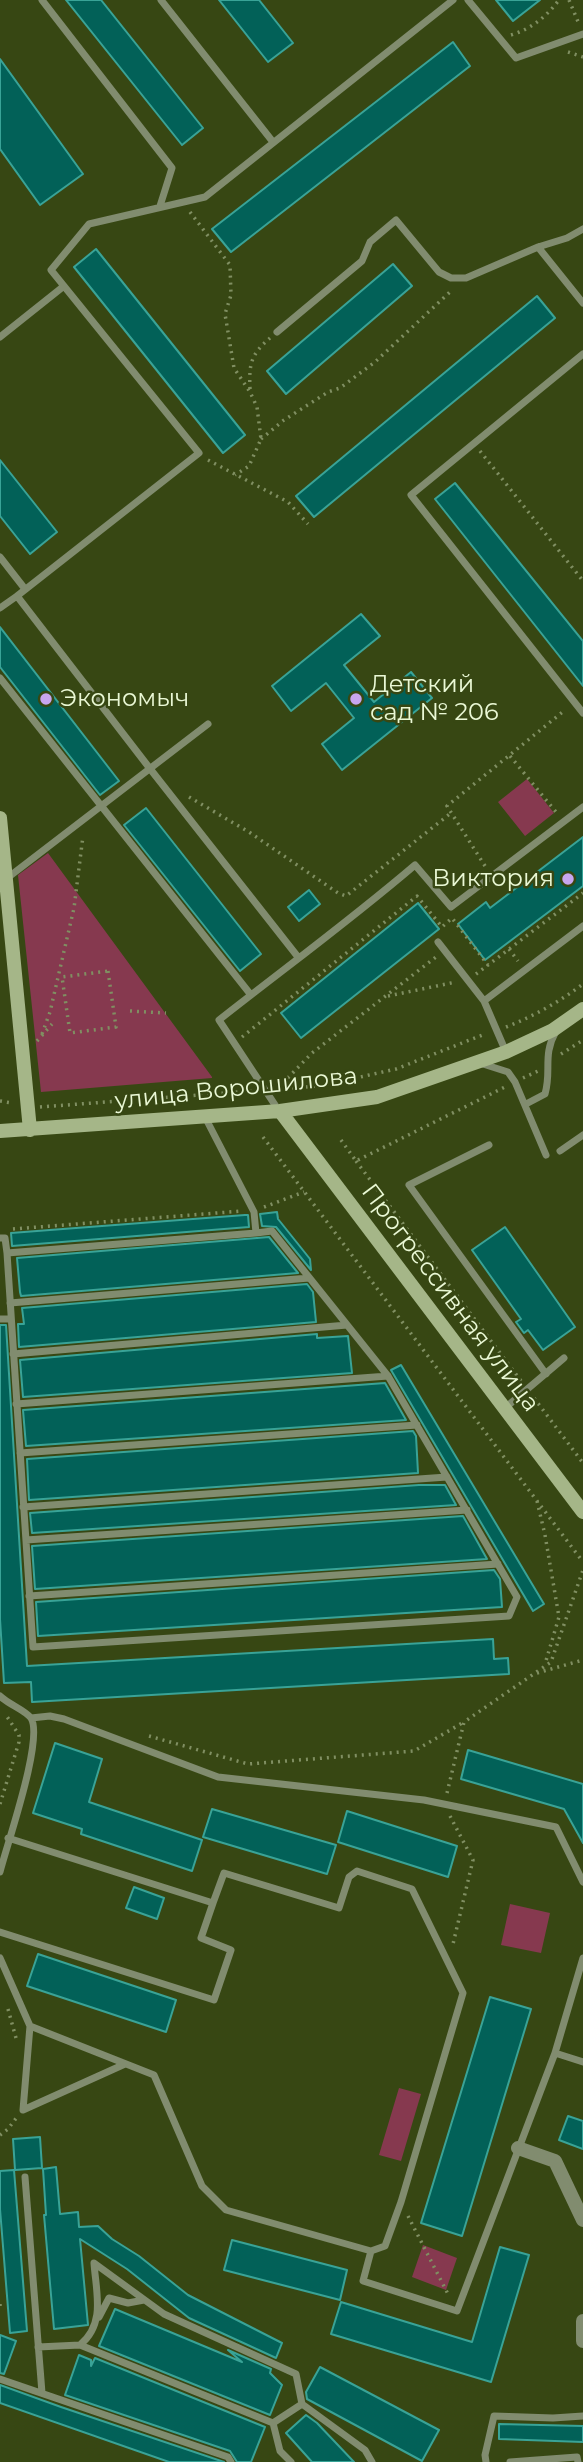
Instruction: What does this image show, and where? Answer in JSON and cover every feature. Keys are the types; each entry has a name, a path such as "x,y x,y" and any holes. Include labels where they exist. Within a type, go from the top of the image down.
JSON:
{"street":[{"path":"0,818 30,1130"},
{"name":"улица Ворошилова","path":"0,1131 280,1111 377,1097 506,1052 583,1009"},
{"name":"Прогрессивная улица","path":"280,1111 583,1512"},
{"path":"518,2148 555,2161 583,2220"},
{"path":"583,2321 583,2341"}],"lane":[{"path":"42,0 172,167 160,206"},
{"path":"161,0 273,142"},
{"path":"0,608 199,453 51,270 89,224 205,197 453,0"},
{"path":"468,0 516,58 583,31"},
{"path":"277,332 362,261 370,242 396,220 439,272 451,278 466,278 538,247 567,238 583,229"},
{"path":"538,247 583,303"},
{"path":"0,337 64,286"},
{"path":"583,354 411,495 583,713"},
{"path":"0,557 25,589"},
{"path":"17,596 298,957"},
{"path":"0,678 251,995"},
{"path":"6,879 208,724"},
{"path":"280,1111 219,1020 351,919 415,865 451,907 583,807"},
{"path":"484,1001 583,926"},
{"path":"438,942 484,1001 506,1052"},
{"path":"526,1104 544,1094 548,1081 547,1052 560,1024"},
{"path":"475,1063 494,1066 508,1072 526,1104 546,1155"},
{"path":"205,1117 252,1209 256,1233"},
{"path":"560,1151 583,1135"},
{"path":"489,1145 409,1185 546,1374"},
{"path":"0,1238 5,1238 7,1253 33,1647 509,1616 517,1597 388,1376 272,1231 7,1253"},
{"path":"10,1303 309,1278"},
{"path":"0,1320 11,1319"},
{"path":"13,1354 347,1325"},
{"path":"505,1408 564,1358"},
{"path":"16,1404 388,1376"},
{"path":"20,1453 417,1425"},
{"path":"23,1507 447,1477"},
{"path":"26,1540 467,1510"},
{"path":"29,1596 498,1564"},
{"path":"0,1696 9,1705 31,1718 35,1737 29,1770 0,1872"},
{"path":"31,1718 50,1716 64,1719 218,1777 424,1800 556,1827 583,1882"},
{"path":"8,1838 214,1903"},
{"path":"0,1932 214,2000 231,1950 201,1938 224,1873 339,1908 349,1877 357,1871 412,1889 463,1993 401,2202 385,2246 371,2251 226,2210 202,2186 154,2075 30,2026"},
{"path":"0,1958 30,2026 23,2110 125,2064"},
{"path":"371,2251 363,2281 457,2311 555,2053 583,1958"},
{"path":"555,2053 583,2062"},
{"path":"25,2178 42,2393"},
{"path":"97,2321 94,2263 164,2314 296,2374 302,2404 365,2450 372,2462"},
{"path":"80,2345 89,2337 109,2298 128,2303 144,2300"},
{"path":"38,2347 80,2345 273,2423"},
{"path":"0,2379 228,2458 231,2462"},
{"path":"273,2423 302,2404"},
{"path":"486,2462 485,2455 494,2416 583,2416"},
{"path":"273,2423 280,2451 291,2462"},
{"path":"509,2462 577,2457 578,2462"}],"path":[{"path":"500,38 523,31 548,14 559,0"},
{"path":"569,0 583,31"},
{"path":"182,202 230,265 231,295 225,314 234,368 257,407 261,439"},
{"path":"235,475 249,466 261,439 284,420 328,392 340,388 375,362 466,278"},
{"path":"250,392 249,368 257,349 277,332"},
{"path":"474,443 583,581"},
{"path":"199,453 214,464 288,502 308,524"},
{"path":"488,870 447,806 566,709"},
{"path":"509,755 559,817"},
{"path":"189,797 249,832 346,896 451,813"},
{"path":"42,1034 50,1012 74,908 83,836"},
{"path":"235,1043 417,896 442,927 452,918 488,965 583,893"},
{"path":"444,950 312,1053 276,1089 320,1086 396,1069 528,1018 560,1001 583,984"},
{"path":"108,971 116,1027 70,1034 62,977 108,971"},
{"path":"385,996 468,980"},
{"path":"130,1011 166,1013"},
{"path":"33,1048 52,1024"},
{"path":"34,1107 266,1090"},
{"path":"356,1161 490,1095"},
{"path":"263,1137 583,1562"},
{"path":"341,1140 583,1463"},
{"path":"13,1229 252,1209 271,1205 304,1192"},
{"path":"536,1500 559,1617 545,1666"},
{"path":"146,1736 248,1764 414,1751 464,1722 551,1662 583,1570"},
{"path":"532,1675 583,1660"},
{"path":"0,1709 19,1735 19,1742 0,1804"},
{"path":"448,1963 473,1860 444,1804 464,1722"},
{"path":"0,2135 8,2130 23,2110"},
{"path":"401,2202 457,2311"}],"shaded area":[{"path":"527,779 554,813 525,836 498,802"},
{"path":"48,853 212,1078 41,1092 18,875"},
{"path":"510,1904 550,1913 541,1953 501,1945"},
{"path":"399,2088 421,2094 401,2161 379,2155"},
{"path":"423,2245 457,2258 446,2290 412,2277"}],"building":[{"path":"66,0 101,0 203,128 182,145"},
{"path":"219,0 259,0 293,43 268,62"},
{"path":"496,0 540,0 513,21"},
{"path":"453,42 470,66 231,252 212,229"},
{"path":"0,59 83,174 40,205 0,149"},
{"path":"96,249 245,435 223,453 74,267"},
{"path":"393,264 412,286 286,394 267,371"},
{"path":"537,296 555,318 314,517 296,496"},
{"path":"0,460 57,532 30,554 0,516"},
{"path":"455,483 583,641 583,686 435,499"},
{"path":"361,614 380,636 344,665 374,702 411,672 432,698 342,770 322,744 354,718 326,683 291,711 272,686"},
{"path":"0,627 119,781 100,795 0,667"},
{"path":"146,808 261,954 240,971 124,825"},
{"path":"583,837 583,886 485,960 458,924 486,902 490,908"},
{"path":"309,890 320,904 299,921 288,907"},
{"path":"418,903 439,929 301,1038 281,1013"},
{"path":"277,1212 278,1219 310,1259 311,1270 276,1227 262,1226 260,1214"},
{"path":"248,1215 249,1227 12,1246 11,1233"},
{"path":"505,1227 575,1327 543,1350 528,1330 524,1333 516,1322 521,1319 472,1250"},
{"path":"269,1237 298,1273 21,1296 20,1292 17,1258"},
{"path":"307,1284 313,1292 316,1322 19,1347 18,1324 24,1324 22,1308"},
{"path":"0,1325 6,1325 27,1666 493,1639 494,1659 508,1658 509,1674 32,1702 31,1682 4,1683 0,1619"},
{"path":"317,1334 317,1338 348,1336 352,1373 23,1397 20,1360"},
{"path":"401,1365 544,1604 533,1611 391,1370"},
{"path":"385,1383 406,1420 26,1446 23,1410"},
{"path":"413,1431 416,1436 418,1473 29,1500 27,1459"},
{"path":"445,1485 456,1505 32,1533 30,1513"},
{"path":"463,1516 487,1559 35,1589 32,1546"},
{"path":"494,1570 500,1579 502,1607 38,1636 36,1602"},
{"path":"55,1743 102,1759 89,1802 202,1840 192,1871 81,1834 82,1829 33,1813"},
{"path":"468,1750 583,1784 583,1843 564,1809 461,1779"},
{"path":"212,1809 336,1845 327,1874 203,1837"},
{"path":"347,1811 457,1846 448,1877 338,1842"},
{"path":"134,1887 164,1898 157,1919 126,1908"},
{"path":"38,1954 176,2000 166,2032 27,1986"},
{"path":"490,1997 531,2009 462,2236 421,2223"},
{"path":"568,2116 583,2121 583,2149 559,2140"},
{"path":"40,2137 42,2168 15,2170 13,2139"},
{"path":"56,2167 60,2214 78,2212 79,2227 98,2226 188,2295 282,2343 276,2358 189,2318 127,2269 80,2239 88,2325 54,2329 44,2215 43,2169"},
{"path":"14,2170 27,2331 10,2333 0,2209 0,2171"},
{"path":"232,2240 347,2270 340,2300 224,2270"},
{"path":"500,2247 529,2255 491,2382 331,2334 341,2302 472,2342"},
{"path":"115,2309 242,2362 228,2350 271,2369 270,2373 282,2385 270,2415 99,2346"},
{"path":"0,2335 16,2341 4,2374 0,2373"},
{"path":"79,2355 91,2360 91,2366 95,2358 265,2427 251,2462 237,2462 230,2451 65,2395"},
{"path":"320,2367 439,2430 422,2461 307,2399 306,2392"},
{"path":"0,2385 224,2462 169,2462 0,2403"},
{"path":"306,2415 354,2462 312,2462 286,2433"},
{"path":"499,2424 583,2426 583,2442 499,2439"}],"place":[{"name":"Экономыч","path":"46,699"},
{"name":"Детский сад № 206","path":"356,699"},
{"name":"Виктория","path":"568,879"}]}
